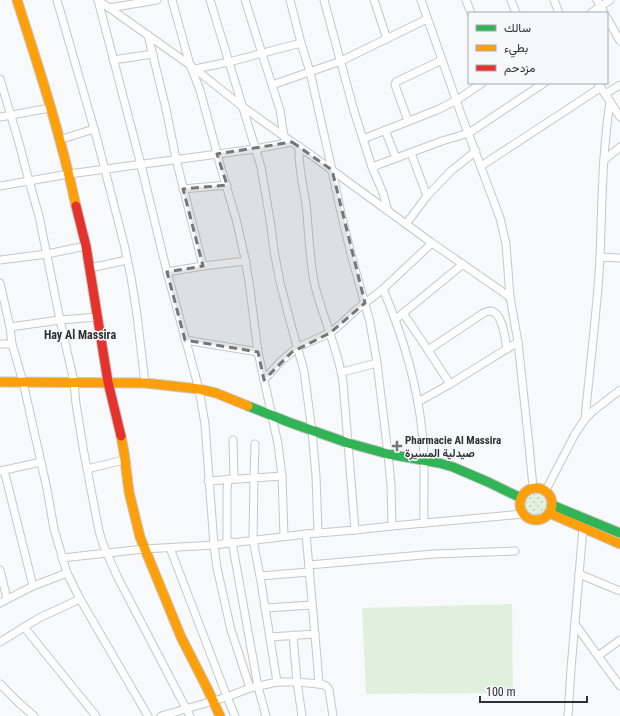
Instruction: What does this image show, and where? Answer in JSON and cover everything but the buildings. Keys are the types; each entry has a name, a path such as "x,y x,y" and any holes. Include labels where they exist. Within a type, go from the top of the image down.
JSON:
{"street":[{"path":"18,0 69,174 86,246 108,382 119,426 130,498 136,525 144,549 181,637 220,716"},
{"path":"57,0 105,169 127,260 137,315 145,383"},
{"path":"98,0 193,67 243,107 284,137 299,146 432,243 510,297"},
{"path":"98,0 167,272 199,389 205,424 208,481 217,568 231,630 250,688"},
{"path":"109,8 157,0"},
{"path":"172,0 200,90 236,219 246,261 258,352 278,444 282,476 284,536"},
{"path":"210,0 261,167 280,282 306,382 316,476 318,533"},
{"path":"245,0 280,110 284,137"},
{"path":"290,0 310,72 341,213 370,322 377,364 388,454 391,485 392,526"},
{"path":"324,0 354,111 388,211"},
{"path":"374,0 387,39"},
{"path":"421,0 504,231 510,297 518,342 533,487"},
{"path":"466,0 471,12"},
{"path":"511,0 516,12"},
{"path":"554,0 559,12"},
{"path":"600,7 610,0"},
{"path":"272,85 341,61 427,20"},
{"path":"608,20 620,40"},
{"path":"148,35 183,189 203,266"},
{"path":"193,67 229,62 301,43"},
{"path":"114,60 153,54"},
{"path":"408,121 395,85 396,82 442,60"},
{"path":"0,79 40,216 60,320 74,382 76,404 99,531 103,544 124,590 190,716"},
{"path":"363,138 428,114 457,100 481,84"},
{"path":"372,167 442,141 469,133 542,84"},
{"path":"605,94 620,84"},
{"path":"481,166 599,85 619,114"},
{"path":"585,419 597,299 606,128 610,102"},
{"path":"0,117 50,108"},
{"path":"59,140 94,129"},
{"path":"385,130 396,158"},
{"path":"0,186 69,174 255,149 292,142"},
{"path":"299,146 299,163 306,204 312,271 342,372 355,530"},
{"path":"604,160 620,147"},
{"path":"406,224 427,196 451,171 476,151"},
{"path":"411,153 427,196"},
{"path":"183,189 226,185"},
{"path":"264,380 280,362 298,347 330,333 342,324 356,310 383,289 432,243"},
{"path":"0,260 47,254 86,246"},
{"path":"600,257 620,258"},
{"path":"90,268 127,260"},
{"path":"167,272 246,261"},
{"path":"396,319 463,264"},
{"path":"0,284 3,314 10,327 12,344 23,382 54,529 67,573 80,599 148,716"},
{"path":"383,289 396,319 408,359 418,402 424,461 424,523"},
{"path":"428,350 482,314 490,311 496,313 500,318 507,349"},
{"path":"403,313 450,384"},
{"path":"10,327 60,320 98,317"},
{"path":"185,340 258,352"},
{"path":"418,402 518,342"},
{"path":"0,344 12,344"},
{"path":"342,372 377,364"},
{"path":"0,382 145,383 199,389 216,393 272,416 348,443 388,454 453,467 521,498"},
{"path":"546,490 575,434 585,419 620,390"},
{"path":"234,440 231,479 227,491 229,542 258,686 266,716"},
{"path":"255,444 253,540 277,682"},
{"path":"87,469 124,460"},
{"path":"33,586 2,470 41,462"},
{"path":"208,481 282,476"},
{"path":"533,487 546,490 550,494 552,500 551,509 546,517 536,520 523,514 519,504 523,493 533,487"},
{"path":"551,509 583,528 620,544"},
{"path":"551,509 620,534"},
{"path":"62,558 144,549 214,545 284,536 523,514"},
{"path":"568,716 583,528"},
{"path":"306,534 319,684"},
{"path":"170,548 235,716"},
{"path":"260,576 434,554 515,551"},
{"path":"0,570 7,599"},
{"path":"0,602 33,586 67,573"},
{"path":"579,574 620,591"},
{"path":"0,642 39,618 80,599"},
{"path":"265,608 312,605"},
{"path":"575,624 620,686"},
{"path":"24,627 96,716"},
{"path":"270,637 315,634"},
{"path":"293,635 297,682 302,716"},
{"path":"598,656 620,640"},
{"path":"161,716 227,697 250,688 277,682 297,682 324,685 329,690 333,716"},
{"path":"0,684 34,716"}],"highlighted area":[{"path":"292,142 332,170 365,303 330,333 292,352 264,380 258,352 185,340 167,272 203,266 183,189 227,185 217,154"}],"green space":[{"path":"532,493 540,493 547,500 547,508 540,515 532,515 525,508 525,500"},
{"path":"512,604 513,693 366,694 362,608"}],"traffic: fast":[{"path":"248,406 348,443 388,454 453,467 521,498"},
{"path":"552,505 620,533"}],"traffic: slow":[{"path":"17,0 57,128 76,206"},
{"path":"0,382 145,383 199,389 216,393 248,406"},
{"path":"121,436 129,492 140,537 181,637 220,716"},
{"path":"533,488 539,488 548,492 552,504 548,516 539,520 533,520 524,516 520,507 520,501 524,492 533,488"},
{"path":"549,513 620,544"}],"traffic: jam":[{"path":"76,206 86,246 108,382 121,436"}],"place":[{"name":"Pharmacie Al Massira صيدلية المسيرة","path":"397,446"}],"district":[{"name":"Hay Al Massira","path":"80,335"}]}
